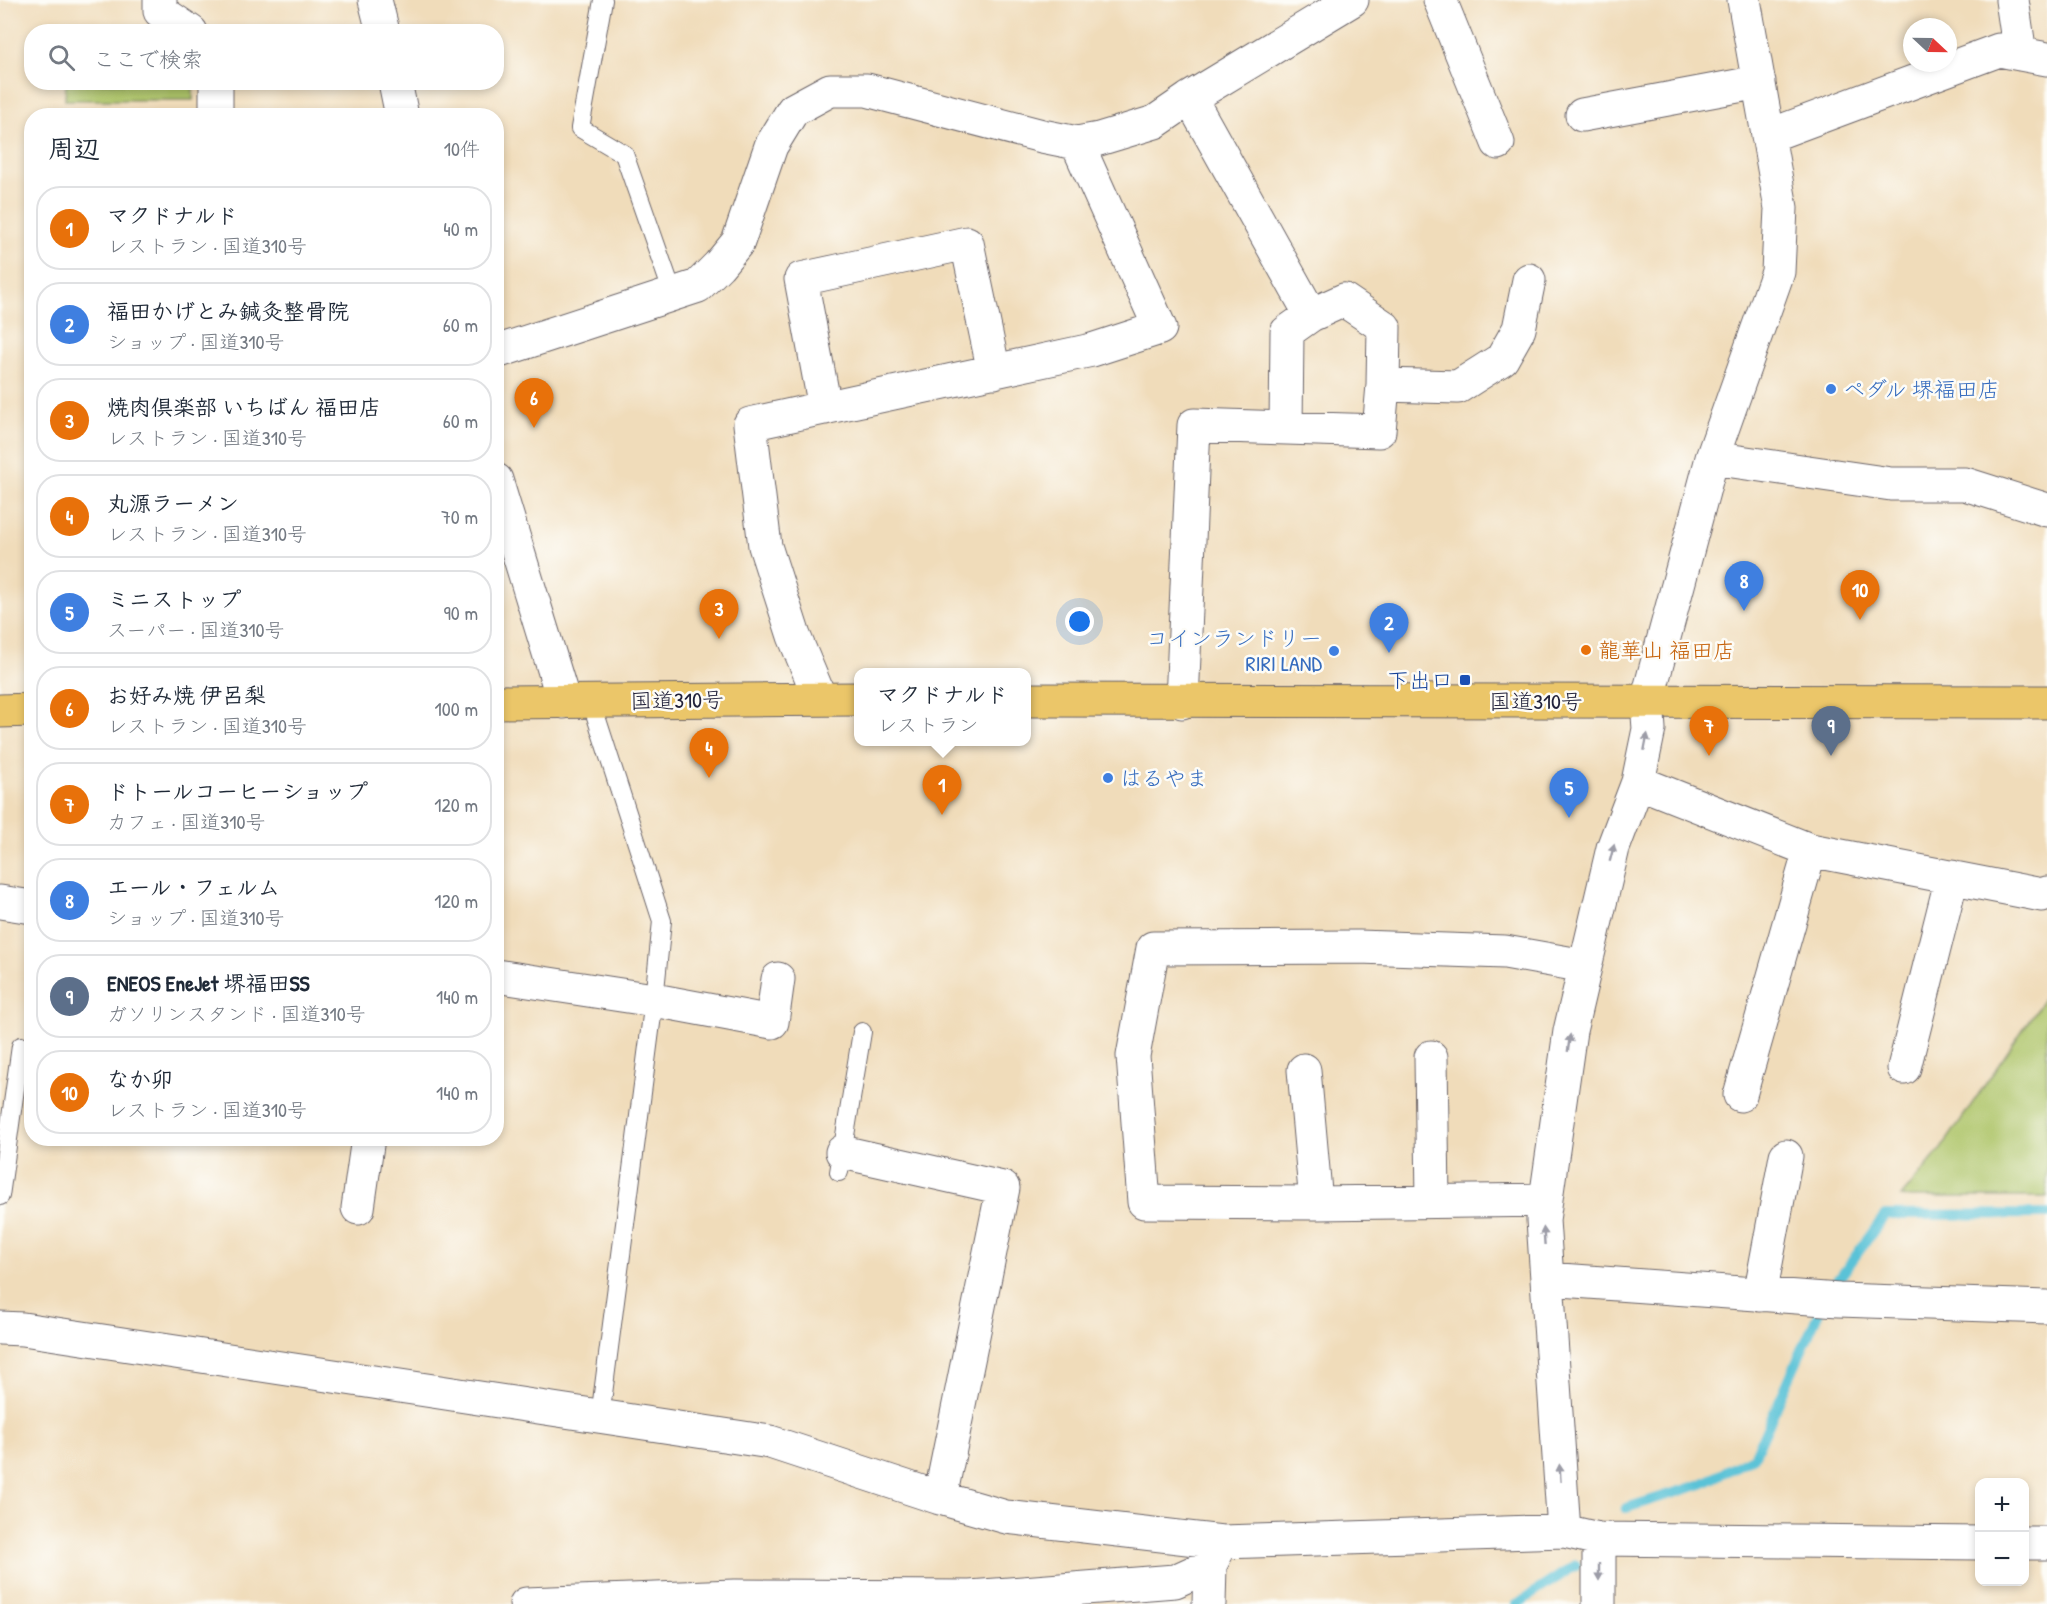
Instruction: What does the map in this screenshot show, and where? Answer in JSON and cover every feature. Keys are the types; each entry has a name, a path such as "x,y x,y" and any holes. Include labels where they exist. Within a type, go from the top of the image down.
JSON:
{"highway":[{"name":"国道310号","path":"504,702 854,699"},
{"name":"国道310号","path":"1031,700 2047,702"},
{"path":"0,711 24,710"}],"street":[{"path":"160,0 160,11 179,24"},
{"path":"375,0 381,24"},
{"path":"504,349 698,286 738,242 771,146 794,110 830,90 867,90 1042,136 1077,142 1099,139 1155,122 1190,98 1352,0"},
{"path":"1440,0 1497,143"},
{"path":"1564,1531 1543,1220 1570,1031 1613,848 1638,782 1649,729 1647,701 1712,458 1778,272 1780,208 1744,0"},
{"path":"2012,0 2034,56"},
{"path":"1768,136 1999,50 2034,56"},
{"path":"1582,115 1759,82"},
{"path":"216,90 216,108"},
{"path":"397,90 400,108"},
{"path":"1190,98 1311,315"},
{"path":"820,698 794,636 765,546 750,424 1092,350 1160,328 1077,142"},
{"path":"825,408 801,279 968,243 994,372"},
{"path":"1383,385 1458,387 1502,359 1519,329 1529,280"},
{"path":"1182,702 1194,424 1286,428 1379,431 1384,327 1344,300 1311,315 1287,332 1286,428"},
{"path":"1712,458 1891,484 1965,484 2047,510"},
{"path":"504,502 577,701"},
{"path":"1638,782 1810,850 2042,896 2047,893"},
{"path":"1740,1095 1810,850"},
{"path":"1904,1068 1952,877"},
{"path":"0,902 24,906"},
{"path":"1546,1200 1316,1203 1144,1202 1134,1056 1154,948 1359,947 1505,952 1585,966"},
{"path":"504,977 654,1000 772,1022 778,979"},
{"path":"1431,1057 1433,1201"},
{"path":"1304,1070 1316,1203"},
{"path":"358,1208 367,1146"},
{"path":"1760,1294 1786,1156"},
{"path":"840,1162 1003,1188 940,1498"},
{"path":"1547,1279 1839,1300 2047,1307"},
{"path":"0,1328 23,1329 770,1442 940,1498 1006,1517 1216,1553 1564,1531 1599,1539 1975,1543"},
{"path":"1599,1539 1599,1604"},
{"path":"2029,1543 2047,1543"},
{"path":"526,1604 734,1596 971,1601 1175,1581 1216,1553"},
{"path":"1209,1604 1216,1553"}],"lane":[{"path":"603,0 580,128 624,154 673,294"},
{"path":"577,701 662,921 654,1000 600,1417"},
{"path":"840,1162 862,1032"},
{"path":"0,1196 21,1046"}],"green space":[{"path":"66,90 193,90 193,100 65,100"},
{"path":"2047,991 2047,1197 1901,1197 1941,1149"}],"waterway":[{"path":"1836,1283 1885,1215 2047,1214"},
{"path":"1626,1508 1702,1484 1754,1457 1819,1312"},
{"path":"1517,1604 1576,1565"}],"place":[{"name":"ペダル 堺福田店","path":"1831,389"},
{"name":"お好み焼 伊呂梨","path":"534,428"},
{"name":"エール・フェルム","path":"1744,611"},
{"name":"なか卯","path":"1860,620"},
{"name":"焼肉倶楽部 いちばん 福田店","path":"719,639"},
{"name":"龍華山 福田店","path":"1586,650"},
{"name":"コインランドリー RIRI LAND","path":"1334,651"},
{"name":"福田かげとみ鍼灸整骨院","path":"1389,653"},
{"name":"下出口","path":"1465,680"},
{"name":"ドトールコーヒーショップ","path":"1709,756"},
{"name":"ENEOS EneJet 堺福田SS","path":"1831,756"},
{"name":"丸源ラーメン","path":"709,778"},
{"name":"はるやま","path":"1108,778"},
{"name":"マクドナルド","path":"942,815"},
{"name":"ミニストップ","path":"1569,818"}]}
